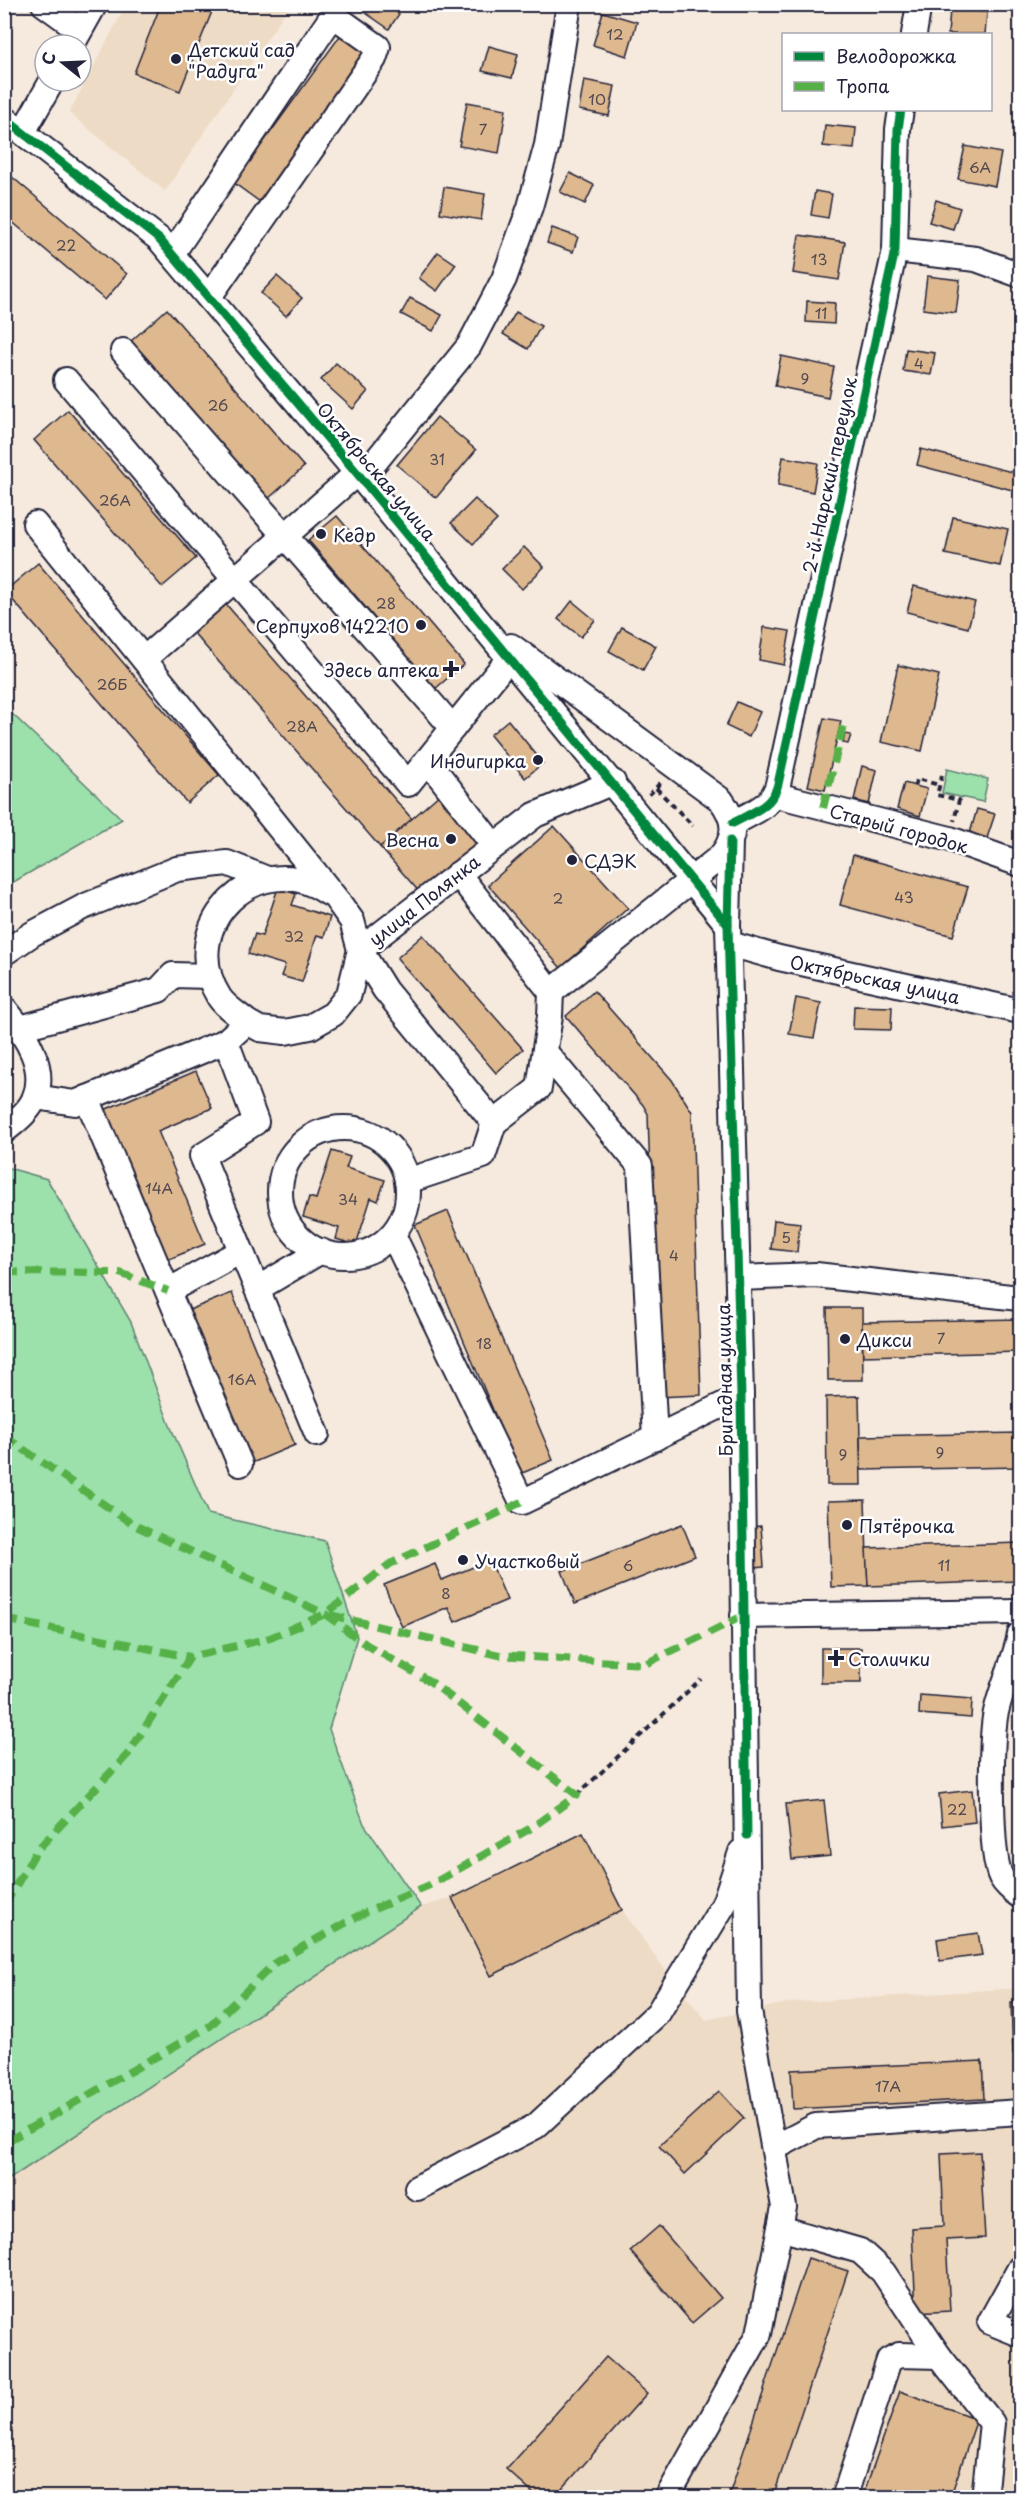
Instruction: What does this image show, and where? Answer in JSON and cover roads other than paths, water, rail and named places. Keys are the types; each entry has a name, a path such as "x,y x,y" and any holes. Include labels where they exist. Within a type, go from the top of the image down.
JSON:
{"street":[{"path":"44,4 71,33"},
{"path":"79,33 95,4"},
{"path":"144,659 285,536 360,475 470,346 504,279 530,207 547,145 569,4"},
{"path":"914,33 919,4"},
{"path":"172,254 333,10 378,47 374,59 209,297"},
{"path":"12,130 42,93"},
{"name":"2-й Нарский переулок","path":"776,795 895,250 898,129 901,111"},
{"name":"Октябрьская улица","path":"12,130 159,239 360,475 510,657 690,880 729,934 779,958 1020,1011"},
{"path":"895,250 976,259 1020,275"},
{"path":"123,351 453,728"},
{"path":"66,380 408,784 510,657"},
{"path":"35,524 337,900 352,921 360,950 385,990 494,1123"},
{"path":"483,625 721,800 730,811 732,832"},
{"path":"427,760 494,846"},
{"name":"улица Полянка","path":"247,1022 260,1029 285,1032 310,1027 333,1014 349,994 360,950 535,815 612,782"},
{"path":"551,992 720,856 732,832 776,795"},
{"name":"Старый городок","path":"776,795 950,839 1020,864"},
{"name":"Бригадная улица","path":"667,2498 759,2334 784,2207 749,2011 741,1396 729,934 732,832"},
{"path":"4,953 32,934 83,907 177,869 227,863 267,879"},
{"path":"407,1181 483,1156 494,1123 539,1088 545,1052 551,992 458,874"},
{"path":"35,1097 75,1103 226,1041 247,1022 220,999 209,976 206,951 211,926 224,905 244,888 267,879 292,878 317,885 337,900"},
{"path":"12,1021 159,990 173,975 209,976"},
{"path":"4,1008 32,1051 39,1075 35,1097 20,1118 4,1131"},
{"path":"226,1041 256,1122 202,1156 317,1434"},
{"path":"545,1052 640,1166 655,1438"},
{"path":"87,1098 240,1464"},
{"path":"344,1127 364,1131 383,1140 397,1155 407,1181 409,1195 404,1216 393,1235 376,1248 355,1256 333,1256 313,1248 296,1235 285,1216 280,1195 283,1174 291,1155 306,1140 324,1131 344,1127"},
{"path":"393,1235 522,1502 741,1396"},
{"path":"168,1291 242,1251"},
{"path":"257,1289 321,1251"},
{"path":"738,1278 816,1275 1019,1298 1020,1295"},
{"path":"743,1616 1020,1612"},
{"path":"1020,1634 996,1715 991,1750 995,1857 1001,1876 1020,1896"},
{"path":"417,2188 536,2126 658,2013 724,1904 747,1835"},
{"path":"774,2148 816,2126 1020,2112"},
{"path":"780,2228 860,2252 883,2272 939,2356 992,2422 984,2498"},
{"path":"1020,2268 990,2322 1020,2334"},
{"path":"844,2498 889,2360 899,2355 939,2356"}],"place":[{"name":"Детский сад \"Радуга\"","path":"176,59"},
{"name":"Кедр","path":"321,534"},
{"name":"Серпухов 142210","path":"421,625"},
{"name":"Здесь аптека","path":"451,669"},
{"name":"Индигирка","path":"538,760"},
{"name":"Весна","path":"451,839"},
{"name":"СДЭК","path":"572,860"},
{"name":"Дикси","path":"845,1339"},
{"name":"Пятёрочка","path":"847,1525"},
{"name":"Участковый","path":"463,1560"},
{"name":"Столички","path":"836,1658"}]}
